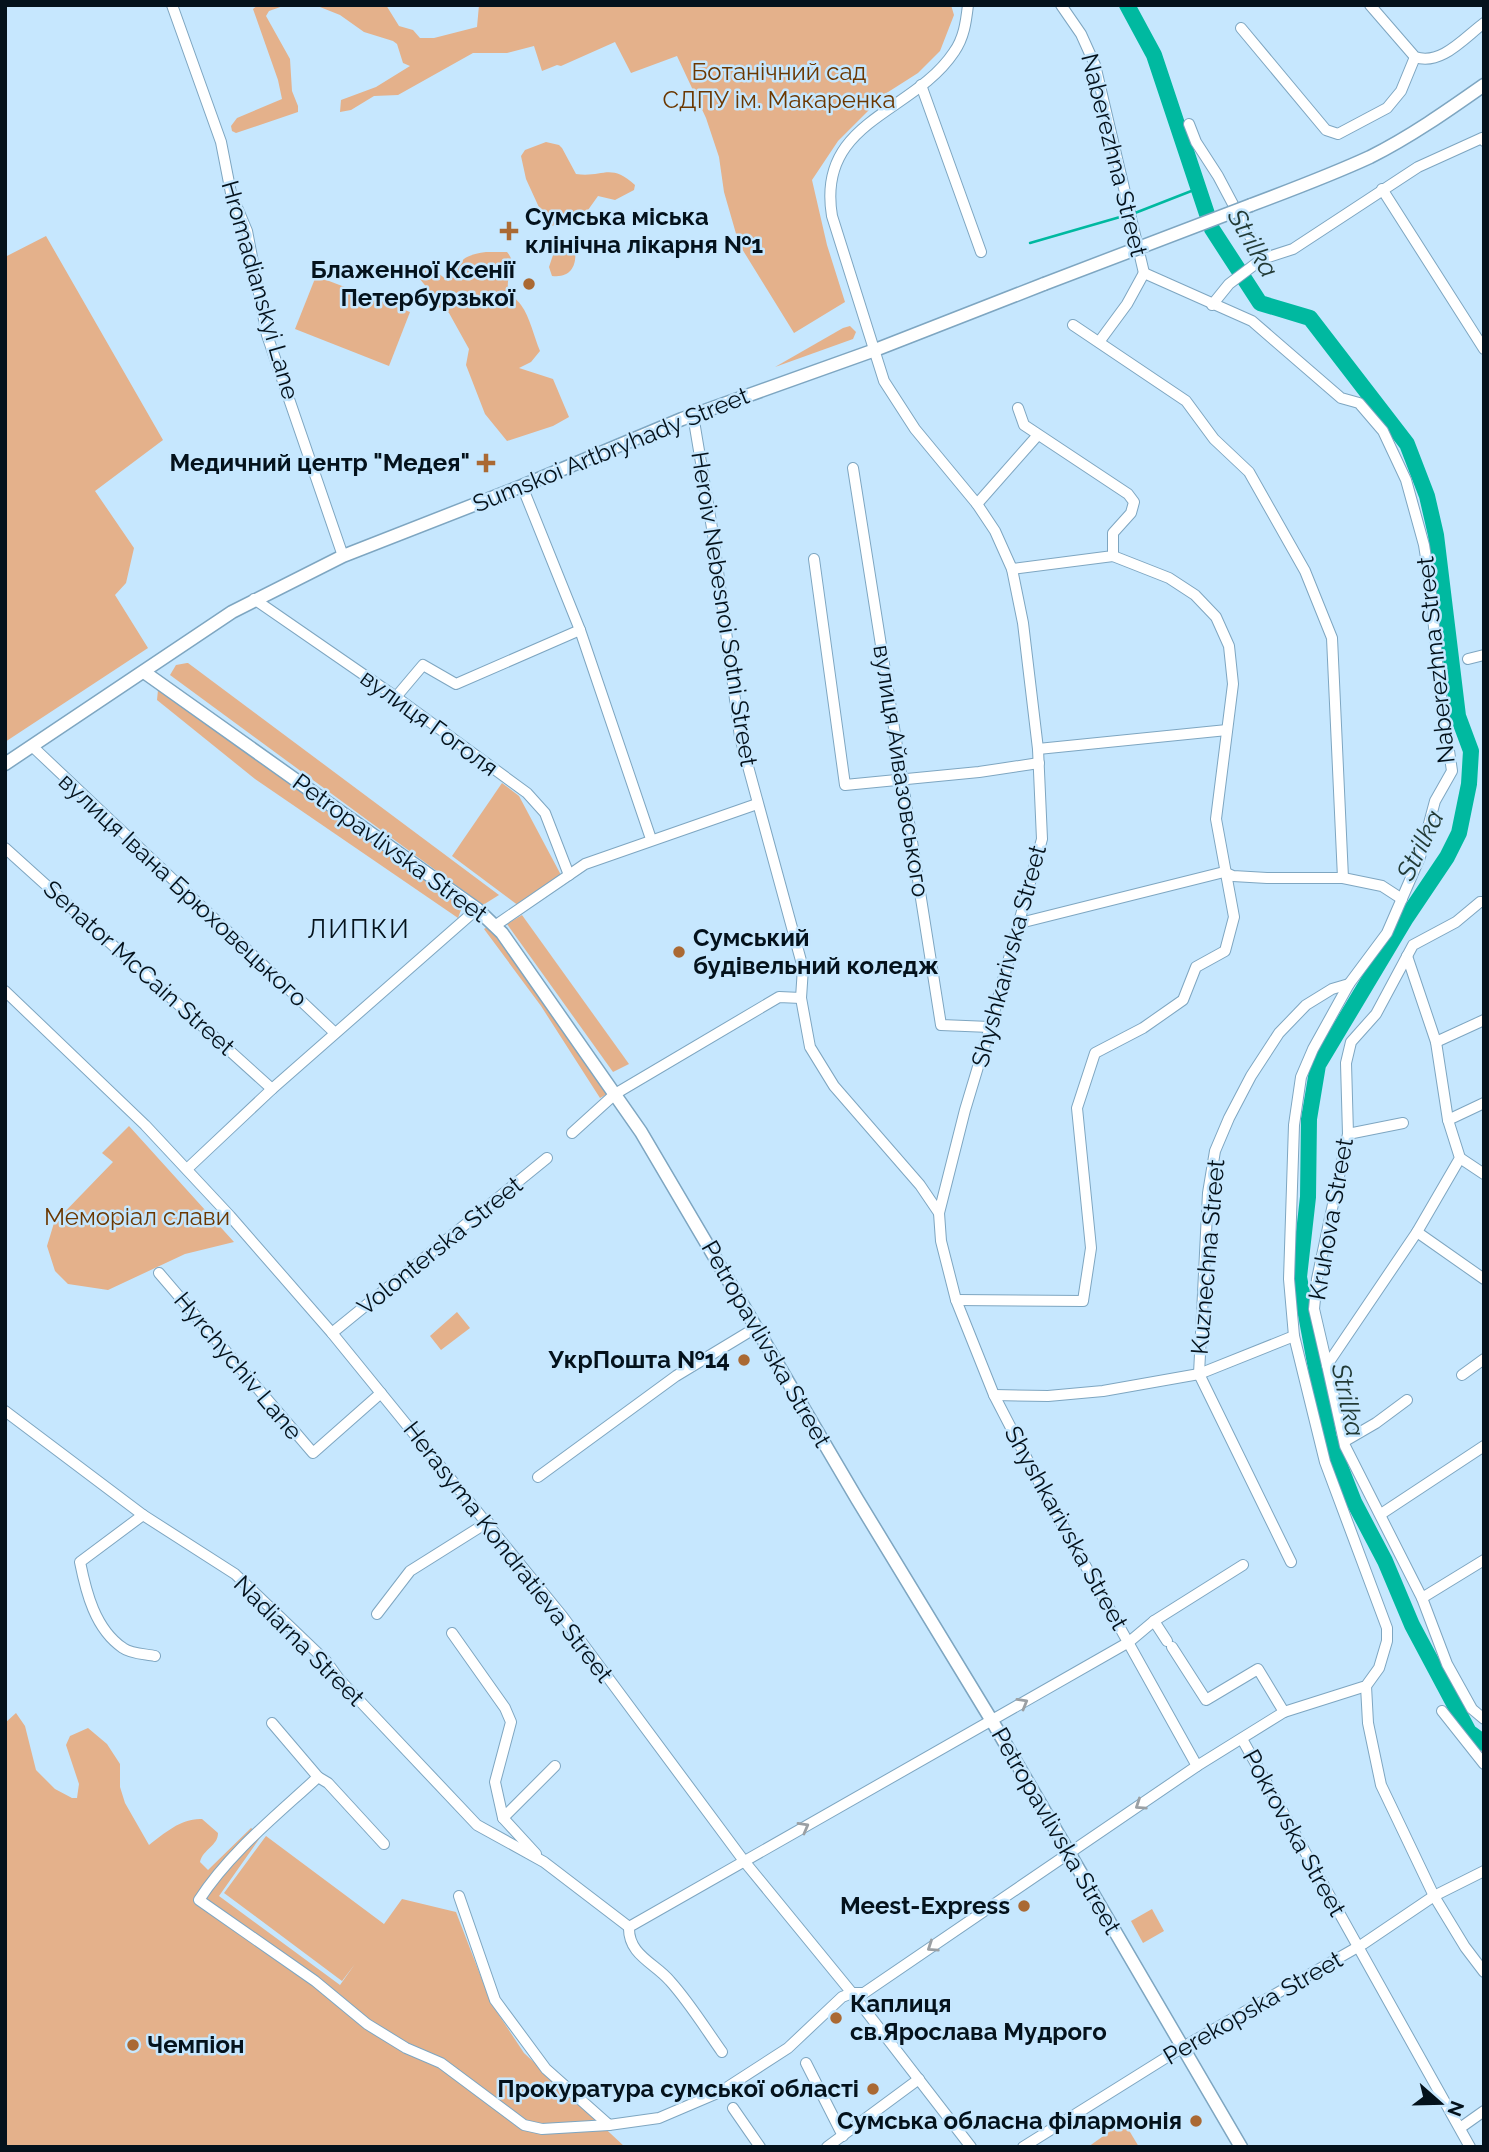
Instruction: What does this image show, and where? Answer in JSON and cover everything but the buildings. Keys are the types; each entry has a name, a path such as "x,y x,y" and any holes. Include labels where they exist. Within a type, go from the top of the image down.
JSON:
{"main road":[{"name":"Sumskoi Artbryhady Street","path":"5,764 254,600 343,556 693,415 875,350 1332,174 1373,155 1439,117 1484,85"},
{"name":"Petropavlivska Street","path":"144,672 496,925 641,1132 992,1721 1241,2147"}],"street":[{"name":"Hromadianskyi Lane","path":"172,5 221,142 230,193 247,231 267,335 343,556"},
{"path":"968,5 961,40 954,53 920,86 981,252"},
{"name":"Naberezhna Street","path":"1061,5 1081,34 1094,65 1144,273 1252,321 1341,398 1359,403 1383,431 1406,480 1430,583 1439,683 1452,771 1435,801 1420,857 1387,933 1349,984 1313,1049 1301,1077 1294,1125 1289,1279 1294,1336 1325,1462 1387,1628 1387,1641 1379,1668 1366,1686"},
{"path":"1370,5 1415,57 1425,61 1441,56 1484,23"},
{"path":"1241,28 1326,130 1338,134 1387,107 1401,92 1415,57"},
{"name":"Shyshkarivska Street","path":"920,86 858,132 844,149 830,182 832,216 884,381 915,429 978,504 995,531 1012,569 1023,623 1038,749 1042,839 965,1110 939,1213 941,1241 956,1300 994,1395 1041,1486 1197,1766"},
{"path":"1189,124 1196,142 1218,176 1259,262"},
{"path":"1212,304 1229,284 1259,262 1293,249 1418,166 1483,140"},
{"path":"1382,189 1484,349"},
{"path":"1098,342 1126,304 1144,273"},
{"path":"1073,325 1186,401 1214,439 1249,472 1305,570 1332,638 1343,878"},
{"path":"1018,408 1024,425 1037,436 1128,494 1134,502 1131,513 1113,533 1112,556"},
{"name":"Heroiv Nebesnoi Sotni Street","path":"693,415 713,534 740,737 803,968 801,999 810,1047 834,1086 920,1185 939,1213"},
{"path":"978,504 1037,436"},
{"name":"вулиця Айвазовського","path":"853,468 941,1025 990,1027"},
{"path":"522,486 580,630 651,839"},
{"path":"956,1300 1083,1301 1091,1248 1077,1108 1096,1053 1143,1028 1182,1000 1196,967 1225,951 1234,917 1216,819 1233,684 1229,646 1216,617 1195,595 1169,578 1112,556 1012,569"},
{"path":"814,559 845,785 979,772 1039,762"},
{"name":"вулиця Гоголя","path":"254,600 396,697 527,793 545,813 569,875"},
{"path":"396,697 423,665 456,684 580,630"},
{"path":"1468,659 1484,655"},
{"path":"1038,749 1227,730"},
{"name":"вулиця Івана Брюховецького","path":"33,747 335,1033"},
{"path":"496,925 585,864 757,804"},
{"name":"Senator McCain Street","path":"5,848 272,1088"},
{"path":"1020,923 1224,872 1233,876 1267,878 1343,878 1382,886 1402,899"},
{"path":"1484,902 1480,902 1456,922 1413,945 1408,956 1436,1042 1448,1120 1460,1158 1484,1174"},
{"path":"187,1169 272,1088 477,909"},
{"name":"Kruhova Street","path":"1408,956 1376,1014 1351,1042 1346,1063 1348,1134 1317,1279 1314,1309 1345,1441 1422,1598 1447,1664 1472,1709 1484,1719"},
{"name":"Kuznechna Street","path":"1291,1562 1199,1374 1208,1193 1215,1151 1229,1118 1251,1076 1279,1033 1306,1005 1332,989 1349,984"},
{"name":"Herasyma Kondratieva Street","path":"5,991 100,1080 187,1169 332,1333 564,1617 744,1861 852,1993 971,2147"},
{"path":"572,1133 615,1094 779,997 801,999"},
{"path":"1436,1042 1484,1020"},
{"path":"1448,1120 1484,1103"},
{"path":"1348,1134 1404,1124"},
{"name":"Volonterska Street","path":"332,1333 548,1158"},
{"name":"Kruhova Street","path":"1328,1365 1417,1232 1460,1158"},
{"path":"920,1185 938,1187 948,1179"},
{"path":"1417,1232 1484,1279"},
{"name":"Hyrchychiv Lane","path":"159,1273 313,1453 381,1394"},
{"path":"538,1477 676,1376 757,1327"},
{"path":"994,1395 1048,1396 1103,1391 1199,1374 1294,1336"},
{"path":"1462,1376 1484,1359"},
{"path":"1345,1441 1407,1400"},
{"name":"Nadiarna Street","path":"5,1411 143,1514 235,1574 326,1661 339,1679 477,1825 544,1862 629,1927"},
{"path":"1381,1514 1484,1446"},
{"path":"143,1514 80,1562 87,1598 108,1633 125,1650 155,1656"},
{"path":"377,1614 410,1571 488,1522"},
{"path":"1422,1598 1484,1560"},
{"path":"722,2052 668,1979 646,1962 629,1937 629,1927 1129,1642 1154,1621 1243,1565"},
{"path":"1154,1621 1206,1700 1258,1669 1284,1712"},
{"path":"452,1633 505,1708 511,1722 495,1782 503,1818"},
{"path":"318,1777 260,1830 211,1881 200,1900 315,1981 367,2024 406,2048 440,2063 524,2125 542,2129 609,2125 659,2118 720,2092 788,2048 842,1997 852,1993 864,1993 1197,1766 1284,1712 1366,1686 1368,1723 1381,1785 1434,1895 1465,1947 1484,1972"},
{"path":"1442,1711 1484,1764"},
{"path":"272,1723 318,1777 328,1783 384,1844"},
{"name":"Pokrovska Street","path":"1242,1739 1470,2147"},
{"path":"503,1818 555,1766"},
{"name":"Nadiarna Street","path":"503,1818 544,1862"},
{"name":"Perekopska Street","path":"1023,2147 1183,2047 1357,1948 1434,1895 1484,1871"},
{"path":"459,1896 495,2000 546,2069 609,2125"},
{"path":"806,2063 844,2136"},
{"path":"827,2147 919,2080"},
{"path":"733,2108 760,2147"},
{"path":"1460,2128 1484,2111"}],"green space":[{"path":"258,5 286,5 269,11 266,16 290,59 292,91 298,112 236,133 231,126 237,118 282,99 253,9"},
{"name":"Ботанічний сад СДПУ ім. Макаренка","path":"315,5 386,5 399,26 413,30 420,38 434,38 477,27 479,5 951,5 954,15 940,51 918,73 885,94 838,141 812,180 827,245 845,302 794,333 739,244 724,192 719,157 706,118 677,56 631,73 615,42 561,66 542,71 534,46 507,53 473,53 398,95 374,96 351,110 340,112 341,100 376,87 410,66 403,63 397,44 393,41 364,32 340,15"},
{"path":"546,142 562,148 576,174 612,172 635,185 634,190 615,200 598,196 583,217 548,227 526,179 521,156 525,150"},
{"path":"46,236 163,440 95,491 134,548 126,583 115,595 148,648 5,742 5,257"},
{"path":"565,240 573,242 573,267 565,274 552,276 549,267 553,255 552,247"},
{"path":"486,252 507,252 510,257 512,266 509,290 524,310 540,351 531,362 519,368 553,379 569,417 553,426 507,441 485,414 466,365 469,349 449,313 433,304 428,289 411,268 416,263 432,268 448,281 456,273 462,260"},
{"path":"316,276 410,312 389,366 295,329"},
{"path":"850,326 856,332 853,339 775,367 843,328"},
{"path":"188,663 499,895 483,905 170,675 176,665"},
{"path":"163,689 462,907 458,918 255,779 157,700 158,690"},
{"path":"502,783 519,796 561,875 519,906 452,856"},
{"path":"522,915 629,1064 613,1072 507,924"},
{"path":"490,925 609,1093 600,1098 541,1006 484,929"},
{"name":"Меморіал слави","path":"129,1126 234,1242 185,1254 108,1290 68,1284 55,1271 47,1246 54,1223 113,1162 102,1153"},
{"path":"457,1312 470,1328 441,1350 430,1336"},
{"path":"16,1713 25,1726 36,1770 55,1789 72,1798 77,1798 79,1784 66,1745 70,1736 88,1728 107,1744 120,1764 120,1787 125,1803 149,1845 180,1824 202,1819 218,1833 216,1841 200,1862 208,1870 251,1828 262,1835 219,1896 340,1985 355,1964 342,1981 224,1893 266,1836 384,1924 402,1899 456,1912 491,2003 524,2053 625,2147 5,2147 5,1723"},
{"path":"1152,1909 1164,1931 1143,1943 1131,1921"},
{"path":"1123,2122 1139,2147 1088,2147"}],"waterway":[{"name":"Strilka","path":"1127,5 1154,55 1212,229 1260,303 1310,318 1407,444 1427,496 1436,535 1458,716 1471,751 1469,784 1459,833 1447,857 1406,918 1318,1065 1309,1119 1308,1197 1299,1277 1329,1438 1354,1502 1385,1561 1412,1625 1469,1732 1484,1743"},
{"path":"1135,213 1199,188"},
{"path":"1030,243 1127,215"}],"place":[{"name":"Сумська міська клінічна лікарня №1","path":"509,231"},
{"name":"Блаженної Ксенії Петербурзької","path":"529,284"},
{"name":"Медичний центр \"Медея\"","path":"486,463"},
{"name":"Сумський будівельний коледж","path":"679,952"},
{"name":"УкрПошта №14","path":"744,1360"},
{"name":"Meest-Express","path":"1024,1906"},
{"name":"Каплиця св.Ярослава Мудрого","path":"836,2018"},
{"name":"Чемпіон","path":"133,2045"},
{"name":"Прокуратура сумської області","path":"873,2089"},
{"name":"Сумська обласна філармонія","path":"1196,2121"}],"district":[{"name":"ЛИПКИ","path":"359,929"}]}
